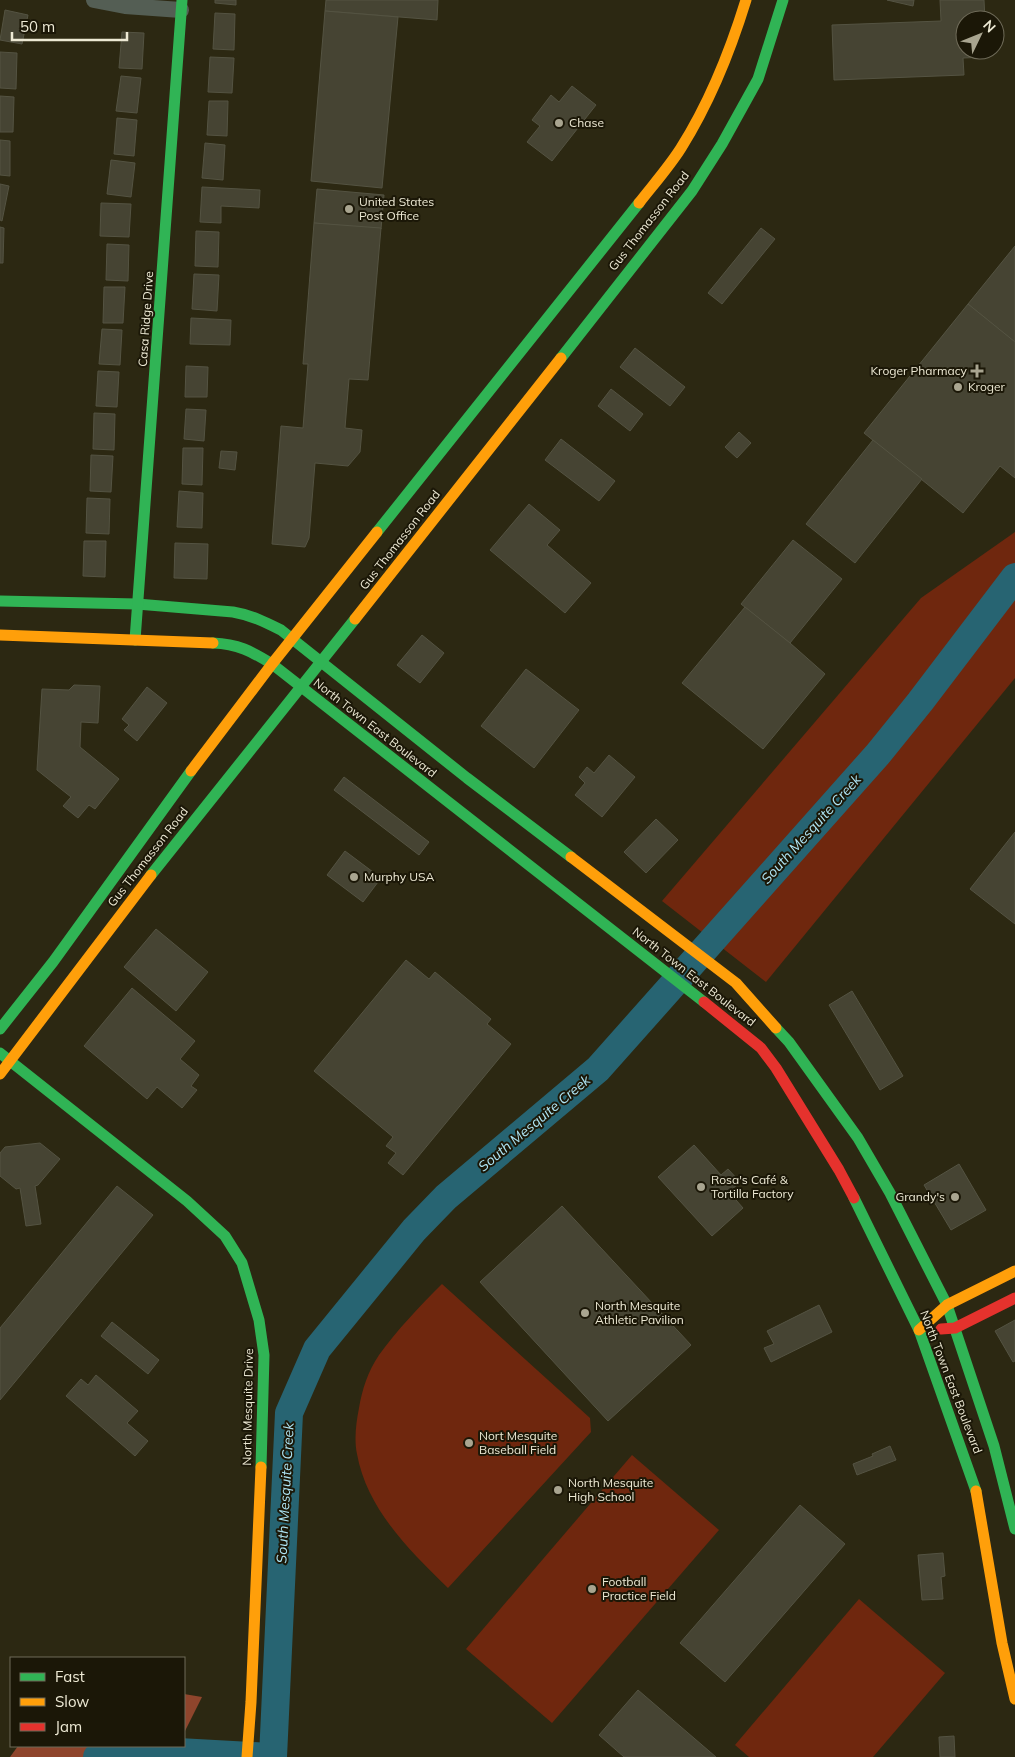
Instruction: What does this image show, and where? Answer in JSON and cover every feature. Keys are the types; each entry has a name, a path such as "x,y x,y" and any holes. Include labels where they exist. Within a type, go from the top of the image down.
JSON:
{"main road":[{"name":"Gus Thomasson Road","path":"0,1029 54,962 178,787 272,664 623,231 680,150 729,65 746,0"},
{"name":"Gus Thomasson Road","path":"0,1074 93,949 138,877 322,662 642,246 692,191 722,144 754,77 774,32 783,0"},
{"name":"Casa Ridge Drive","path":"135,640 182,5"},
{"name":"North Town East Boulevard","path":"0,601 137,604 245,614 264,621 281,630 467,778 511,821 669,931 736,983 789,1042 890,1193 947,1305 994,1446 1015,1529"},
{"name":"North Town East Boulevard","path":"0,635 231,644 251,650 272,664 761,1048 834,1154 919,1330 975,1485 1002,1643 1015,1698"},
{"path":"490,836 511,821"},
{"path":"122,864 138,877"},
{"name":"North Mesquite Drive","path":"0,1052 187,1201 225,1236 242,1263 259,1320 264,1355 251,1702 247,1757"},
{"path":"919,1330 947,1305 1015,1271"},
{"path":"919,1330 955,1328 1015,1298"}],"street":[{"path":"94,0 125,6 182,5"}],"shaded area":[{"path":"1015,532 1015,678 766,982 662,901 921,598"},
{"name":"Nort Mesquite Baseball Field","path":"442,1284 590,1418 591,1432 448,1588 419,1559 380,1511 362,1474 356,1443 357,1420 362,1394 375,1361 401,1327"},
{"name":"Football Practice Field","path":"632,1455 719,1530 552,1723 466,1649"},
{"path":"859,1599 945,1673 873,1757 749,1757 735,1745"},
{"path":"185,1694 202,1697 185,1731"},
{"path":"17,1747 177,1747 172,1757 10,1757"}],"building":[{"path":"215,0 236,0 236,5 215,3"},
{"path":"326,0 438,0 437,20 325,11"},
{"path":"887,0 914,0 913,6"},
{"path":"940,0 984,0 984,10 955,10 955,60 963,60 964,75 834,80 832,25 941,21"},
{"path":"5,10 28,15 22,44 0,40"},
{"path":"325,11 398,17 382,188 311,181"},
{"path":"215,13 235,14 234,50 213,49"},
{"path":"122,32 144,33 142,69 119,68"},
{"path":"0,52 17,53 16,89 0,88"},
{"path":"210,57 234,58 232,93 208,92"},
{"path":"121,76 141,78 137,113 116,111"},
{"name":"Chase","path":"572,86 596,105 552,161 527,142 540,126 532,120 551,95 559,102"},
{"path":"0,96 14,97 13,132 0,132"},
{"path":"209,101 228,101 227,136 207,135"},
{"path":"117,118 137,120 134,156 114,154"},
{"path":"0,140 10,141 10,176 0,175"},
{"path":"205,143 225,145 223,180 202,178"},
{"path":"111,160 135,163 131,197 107,194"},
{"path":"0,184 9,186 2,221 0,220"},
{"path":"202,187 260,190 259,208 221,206 221,223 200,222"},
{"name":"United States Post Office","path":"317,189 384,195 381,229 314,223"},
{"path":"101,203 131,204 129,237 100,236"},
{"path":"314,223 381,228 368,380 349,379 345,428 362,430 360,452 348,466 315,463 309,538 305,547 272,544 281,426 303,428 308,364 303,364"},
{"path":"0,227 4,228 3,263 0,263"},
{"path":"761,228 775,239 722,304 708,293"},
{"path":"196,231 219,232 218,267 195,266"},
{"path":"107,244 129,245 128,281 106,280"},
{"path":"1015,246 1015,342 968,304"},
{"path":"194,274 219,275 217,311 192,309"},
{"path":"104,287 125,287 123,323 103,323"},
{"name":"Kroger","path":"968,304 1015,342 1015,478 1000,466 963,513 864,433"},
{"path":"191,318 231,320 230,345 190,344"},
{"path":"102,329 122,330 120,365 99,364"},
{"path":"635,348 685,387 670,406 620,367"},
{"path":"186,366 208,367 207,397 185,397"},
{"path":"98,371 119,372 117,407 96,406"},
{"path":"611,389 643,414 630,431 598,406"},
{"path":"186,409 206,410 204,441 184,439"},
{"path":"94,413 115,414 114,450 93,449"},
{"path":"739,432 751,443 737,458 725,447"},
{"path":"561,439 615,481 599,501 545,460"},
{"path":"873,440 922,479 855,563 806,524"},
{"path":"183,448 203,448 202,485 182,484"},
{"path":"221,451 237,452 235,470 219,468"},
{"path":"91,455 113,456 111,492 90,491"},
{"path":"179,491 203,493 202,528 177,527"},
{"path":"87,498 110,499 109,534 86,533"},
{"path":"529,504 560,530 547,545 591,583 565,613 490,550"},
{"path":"793,540 842,579 790,643 741,604"},
{"path":"84,541 106,541 105,577 83,576"},
{"path":"175,543 208,544 207,579 174,578"},
{"path":"745,607 825,674 763,749 682,683"},
{"path":"422,635 444,653 420,683 397,665"},
{"path":"526,669 579,710 534,768 481,726"},
{"path":"74,685 100,686 98,723 81,722 80,747 119,779 95,809 89,805 78,818 63,806 71,797 37,770 42,689 69,690"},
{"path":"147,687 167,703 137,741 124,730 129,725 122,719"},
{"path":"609,755 635,777 602,817 575,795 585,783 579,777 587,767 594,773"},
{"name":"Murphy USA","path":"344,777 429,842 419,855 334,790"},
{"path":"656,819 678,840 646,873 624,852"},
{"path":"1015,832 1015,924 970,889"},
{"name":"Murphy USA","path":"345,851 381,878 363,902 327,875"},
{"path":"156,929 208,972 176,1011 124,967"},
{"path":"406,960 429,979 435,972 491,1019 487,1024 511,1044 403,1175 388,1163 396,1153 386,1146 393,1137 314,1071"},
{"path":"132,988 195,1041 180,1059 199,1075 191,1086 197,1090 182,1108 157,1087 147,1099 84,1046"},
{"path":"852,991 903,1076 880,1090 829,1005"},
{"path":"40,1143 60,1159 38,1185 35,1186 41,1224 26,1226 20,1188 16,1189 0,1176 0,1153 5,1147"},
{"name":"Rosa's Café & Tortilla Factory","path":"694,1145 721,1175 728,1169 740,1182 729,1192 743,1208 712,1236 658,1177"},
{"name":"Grandy's","path":"959,1164 986,1210 951,1230 924,1185"},
{"path":"117,1186 153,1215 0,1400 0,1328"},
{"name":"North Mesquite Athletic Pavilion","path":"562,1206 691,1345 608,1421 480,1282"},
{"path":"819,1305 832,1332 771,1362 764,1348 774,1344 767,1331"},
{"path":"1015,1320 1015,1361 1013,1362 995,1331"},
{"path":"112,1322 159,1360 148,1374 101,1336"},
{"path":"96,1375 138,1411 127,1423 148,1441 135,1456 66,1396 81,1379 88,1385"},
{"path":"890,1446 896,1460 857,1475 853,1464 873,1456 872,1454"},
{"path":"800,1505 845,1544 725,1682 680,1643"},
{"path":"943,1553 945,1576 941,1577 943,1599 922,1600 918,1555"},
{"path":"638,1690 716,1757 624,1757 599,1735"},
{"path":"954,1736 955,1757 940,1757 939,1737"}],"waterway":[{"name":"South Mesquite Creek","path":"273,1757 289,1413 317,1349 414,1230 446,1197 598,1069 878,754 1015,577"},
{"name":"South Mesquite Creek","path":"97,1757 124,1749 270,1757"}],"traffic: fast":[{"path":"135,640 182,0"},
{"path":"561,358 692,191 722,144 758,79 783,0"},
{"path":"377,532 639,203"},
{"path":"0,601 137,604 233,612 264,622 281,630 467,778 571,857"},
{"path":"151,875 355,619"},
{"path":"213,643 244,649 272,664 704,1002"},
{"path":"0,1029 53,962 191,771"},
{"path":"776,1028 789,1042 858,1138 890,1193 947,1305 994,1446 1015,1529"},
{"path":"0,1053 187,1201 225,1236 242,1263 259,1320 264,1355 261,1467"},
{"path":"854,1198 919,1330 976,1491"}],"traffic: slow":[{"path":"639,203 676,155 701,113 726,58 746,0"},
{"path":"355,619 561,358"},
{"path":"191,771 272,664 377,532"},
{"path":"0,635 213,643"},
{"path":"571,857 736,983 776,1028"},
{"path":"0,1074 151,875"},
{"path":"919,1330 947,1305 1015,1271"},
{"path":"247,1757 261,1467"},
{"path":"976,1491 1002,1643 1015,1699"}],"traffic: jam":[{"path":"704,1002 761,1048 776,1068 839,1170 854,1198"},
{"path":"941,1329 955,1328 1015,1298"}],"place":[{"name":"Chase","path":"559,123"},
{"name":"United States Post Office","path":"349,209"},
{"name":"Kroger Pharmacy","path":"977,371"},
{"name":"Kroger","path":"958,387"},
{"name":"Murphy USA","path":"354,877"},
{"name":"Rosa's Café & Tortilla Factory","path":"701,1187"},
{"name":"Grandy's","path":"955,1197"},
{"name":"North Mesquite Athletic Pavilion","path":"585,1313"},
{"name":"Nort Mesquite Baseball Field","path":"469,1443"},
{"name":"North Mesquite High School","path":"558,1490"},
{"name":"Football Practice Field","path":"592,1589"}]}
